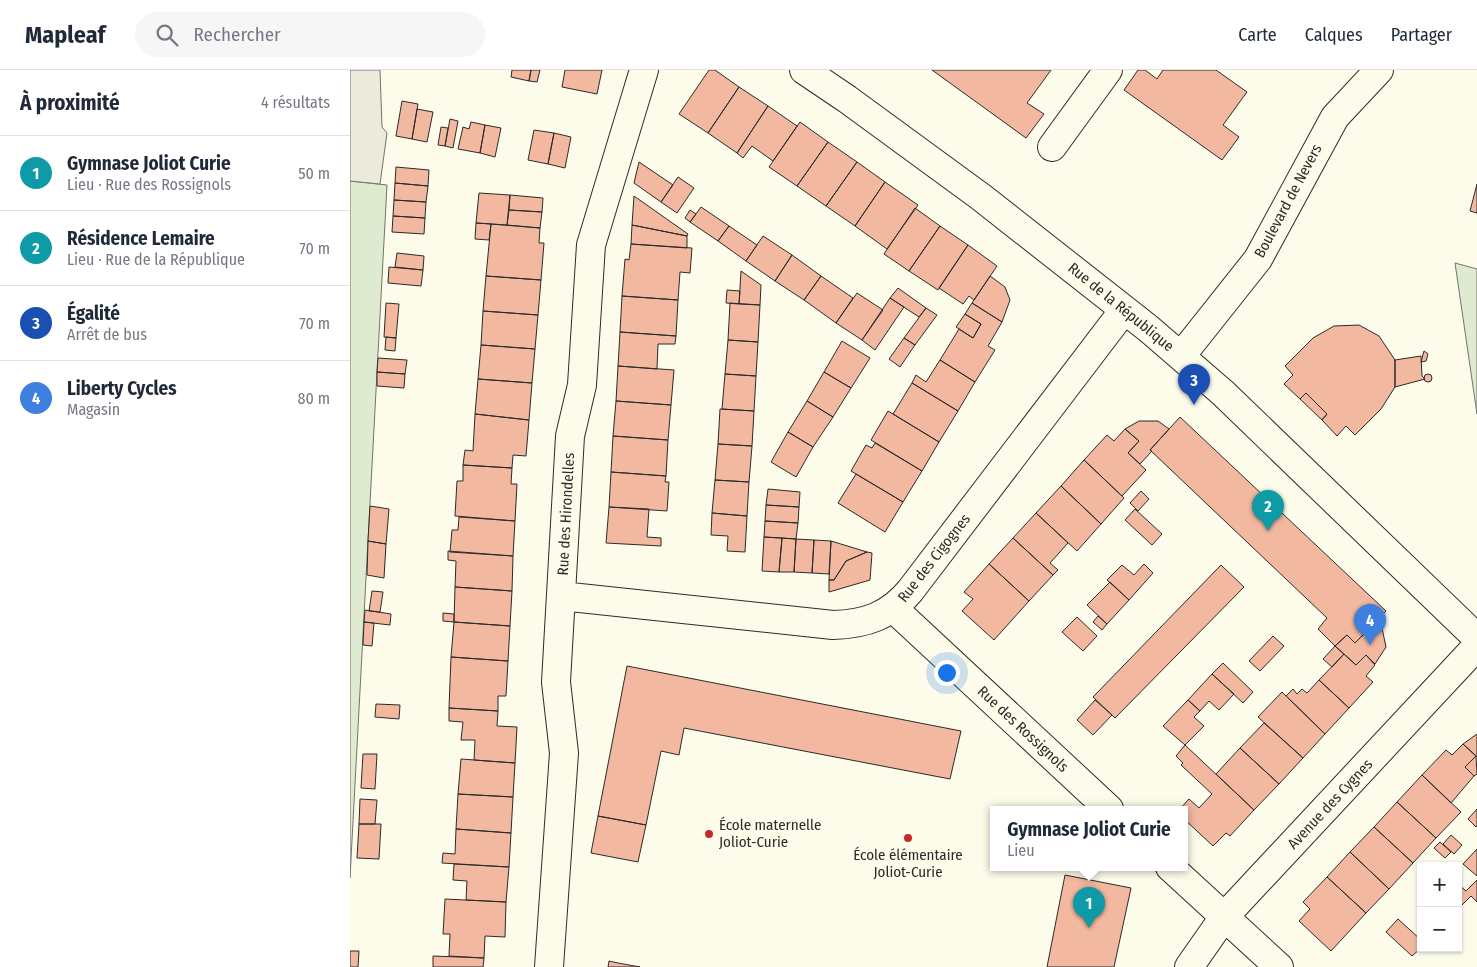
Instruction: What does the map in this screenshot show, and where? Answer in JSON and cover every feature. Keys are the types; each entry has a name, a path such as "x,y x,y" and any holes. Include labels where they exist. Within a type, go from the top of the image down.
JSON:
{"street":[{"name":"Rue des Hirondelles","path":"549,967 564,753 564,738 556,696 570,436 582,385 591,245 644,70"},
{"name":"Rue de la République","path":"804,70 847,99 981,197 1181,356 1224,393 1477,638"},
{"path":"1052,147 1108,70"},
{"name":"Boulevard de Nevers","path":"1181,356 1262,253 1335,117 1379,70"},
{"name":"Rue des Cigognes","path":"561,596 833,625 867,622 893,608 915,584 1124,310"},
{"name":"Rue des Rossignols","path":"893,608 1106,806"},
{"name":"Avenue des Cygnes","path":"1189,967 1224,916 1477,646"},
{"path":"1174,871 1279,967"}],"green space":[{"path":"350,181 387,185 350,878"},
{"path":"1455,263 1477,269 1477,414"}],"shaded area":[{"path":"350,70 380,70 382,127 387,133 380,184 350,181"}],"building":[{"path":"512,70 531,70 529,81 511,77"},
{"path":"531,70 540,70 537,82 529,81"},
{"path":"565,70 602,70 597,94 562,87"},
{"path":"709,70 715,70 739,87 708,133 679,114"},
{"path":"932,70 1051,70 1027,103 1044,114 1026,138"},
{"path":"1138,70 1145,70 1157,79 1163,70 1216,70 1247,92 1223,125 1239,137 1222,160 1124,90"},
{"path":"739,87 768,106 737,153 708,133"},
{"path":"402,101 418,104 412,139 396,136"},
{"path":"768,106 797,126 773,161 752,146 743,158 737,153"},
{"path":"417,109 433,112 427,142 412,139"},
{"path":"450,119 458,121 453,148 445,146"},
{"path":"471,122 485,125 480,153 458,149 463,127 469,129"},
{"path":"800,122 828,142 797,186 769,167"},
{"path":"485,125 501,128 495,157 480,153"},
{"path":"441,127 448,128 445,146 438,145"},
{"path":"534,130 554,133 548,164 528,160"},
{"path":"554,133 571,137 565,168 548,164"},
{"path":"828,142 857,162 826,206 797,186"},
{"path":"639,162 673,185 661,202 634,183"},
{"path":"857,162 885,182 855,226 826,206"},
{"path":"396,167 429,170 428,186 395,183"},
{"path":"678,177 694,188 677,213 661,202"},
{"path":"885,182 918,205 887,249 855,226"},
{"path":"395,183 428,186 426,202 394,200"},
{"path":"1477,184 1477,213 1470,211"},
{"path":"479,193 510,195 507,225 476,223"},
{"path":"510,195 543,198 542,212 509,210"},
{"path":"634,196 688,234 687,236 632,225"},
{"path":"394,200 426,202 425,218 393,216"},
{"path":"701,207 729,226 718,241 690,222"},
{"path":"915,208 940,226 909,271 884,254"},
{"path":"509,210 542,212 540,228 507,225"},
{"path":"690,210 696,214 690,222 685,218"},
{"path":"393,216 425,218 424,234 392,232"},
{"path":"476,223 491,224 489,240 475,239"},
{"path":"491,224 540,228 539,243 544,243 541,280 486,276"},
{"path":"632,225 687,236 687,248 631,244"},
{"path":"729,226 757,245 746,261 718,241"},
{"path":"940,226 968,245 938,290 909,271"},
{"path":"763,236 792,255 775,281 746,261"},
{"path":"631,244 692,248 690,273 680,272 678,300 622,296 625,259 629,260"},
{"path":"968,245 997,266 974,300 969,296 963,304 939,288"},
{"path":"397,253 424,256 423,270 395,267"},
{"path":"792,255 821,276 804,300 775,281"},
{"path":"389,267 423,270 421,286 388,283"},
{"path":"741,271 761,285 760,305 739,304"},
{"path":"486,276 541,280 538,315 483,311"},
{"path":"821,276 853,298 836,323 804,300"},
{"path":"990,276 1005,287 1010,300 1002,322 972,303"},
{"path":"898,288 926,308 919,317 890,298"},
{"path":"727,290 740,291 739,304 726,303"},
{"path":"857,293 883,310 862,340 836,323"},
{"path":"622,296 678,300 676,336 620,332"},
{"path":"890,298 904,307 875,350 862,340"},
{"path":"386,303 399,304 396,338 384,337"},
{"path":"730,303 760,305 758,342 728,340"},
{"path":"972,303 1002,322 988,346 995,350 975,382 940,360 959,329 973,338 981,324 965,314"},
{"path":"926,308 937,315 915,345 904,338"},
{"path":"483,311 538,315 535,349 481,345"},
{"path":"965,314 981,324 973,338 956,327"},
{"path":"1359,325 1379,336 1395,360 1395,387 1381,409 1355,435 1346,426 1337,436 1322,420 1327,414 1306,393 1300,399 1284,384 1293,375 1285,366 1313,338 1334,326"},
{"path":"620,332 676,336 675,344 658,344 657,369 618,366"},
{"path":"386,337 396,338 395,351 385,350"},
{"path":"904,338 915,345 900,367 889,359"},
{"path":"728,340 758,342 756,376 725,374"},
{"path":"842,341 870,358 851,388 824,372"},
{"path":"481,345 535,349 532,383 478,379"},
{"path":"1424,351 1428,354 1426,361 1421,362"},
{"path":"1421,356 1422,376 1425,379 1395,387 1395,360"},
{"path":"378,358 407,360 405,374 377,372"},
{"path":"940,360 975,382 958,411 912,383 916,375 926,382"},
{"path":"618,366 674,370 671,405 616,401"},
{"path":"377,372 405,374 404,388 377,386"},
{"path":"824,372 851,388 833,417 807,401"},
{"path":"725,374 756,376 754,411 722,409"},
{"path":"1428,374 1432,378 1428,382 1424,378"},
{"path":"478,379 532,383 529,420 475,414"},
{"path":"912,383 958,411 939,442 893,414"},
{"path":"1306,393 1327,414 1322,420 1300,399"},
{"path":"616,401 671,405 668,440 613,436"},
{"path":"807,401 833,417 813,447 788,432"},
{"path":"720,409 754,411 752,446 718,444"},
{"path":"888,411 939,442 922,471 871,440"},
{"path":"475,414 529,420 526,456 513,455 512,468 463,465 465,450 473,451"},
{"path":"1180,417 1386,611 1355,643 1347,635 1335,646 1318,629 1327,618 1150,450"},
{"path":"1139,421 1158,421 1169,429 1140,464 1128,453 1139,441 1125,429"},
{"path":"1125,429 1139,441 1128,453 1146,470 1122,496 1084,460 1107,435 1114,441"},
{"path":"788,432 813,447 796,477 771,462"},
{"path":"613,436 668,440 666,476 611,472"},
{"path":"875,443 922,471 903,502 851,471 866,445 872,448"},
{"path":"718,444 752,446 749,482 715,480"},
{"path":"1084,460 1124,498 1101,524 1061,486"},
{"path":"463,465 512,468 511,484 517,484 515,521 455,516 457,481 463,481"},
{"path":"611,472 666,476 665,482 669,482 667,511 609,507"},
{"path":"856,474 903,502 885,532 838,503"},
{"path":"715,480 749,482 747,516 712,513"},
{"path":"1061,486 1101,524 1077,551 1036,513"},
{"path":"768,489 800,492 799,507 766,505"},
{"path":"1141,491 1149,499 1138,511 1130,503"},
{"path":"766,505 799,507 798,523 765,521"},
{"path":"370,506 389,509 386,544 368,541"},
{"path":"609,507 649,509 647,537 661,538 661,546 606,543"},
{"path":"1135,509 1162,534 1152,545 1125,520"},
{"path":"712,513 747,516 745,552 727,551 728,536 711,535"},
{"path":"1036,513 1068,543 1050,563 1058,570 1053,575 1013,538"},
{"path":"459,517 515,521 513,556 450,552 452,530 458,530"},
{"path":"765,521 798,523 796,539 764,537"},
{"path":"764,537 782,538 779,572 762,571"},
{"path":"782,538 796,539 794,572 779,572"},
{"path":"1013,538 1053,575 1029,601 989,564"},
{"path":"796,539 814,540 812,573 794,572"},
{"path":"814,540 831,541 829,574 812,573"},
{"path":"368,541 386,544 384,578 367,575"},
{"path":"831,541 867,552 846,561 834,580 829,580"},
{"path":"448,551 513,556 512,591 455,587 456,561 448,560"},
{"path":"867,552 872,553 870,580 829,592 829,580 834,580 846,561"},
{"path":"989,564 1029,601 994,640 962,611 973,599 964,592"},
{"path":"1144,564 1153,573 1129,600 1107,580 1122,565 1134,575"},
{"path":"1221,565 1244,587 1115,718 1093,697"},
{"path":"1110,582 1129,600 1107,624 1087,605"},
{"path":"455,587 512,591 510,626 454,622"},
{"path":"372,591 383,592 380,612 369,611"},
{"path":"365,610 391,614 390,625 364,622"},
{"path":"443,613 454,614 454,622 443,621"},
{"path":"1098,616 1107,624 1102,630 1093,622"},
{"path":"1077,617 1097,636 1083,651 1062,632"},
{"path":"364,622 374,623 372,646 363,645"},
{"path":"454,622 510,626 508,661 451,657"},
{"path":"1376,622 1382,628 1386,647 1375,664 1366,655 1356,665 1335,646 1347,635 1355,643"},
{"path":"1273,636 1284,646 1260,671 1249,661"},
{"path":"1335,646 1344,654 1332,667 1323,659"},
{"path":"1344,654 1356,665 1366,655 1375,665 1366,676 1373,682 1349,708 1319,680"},
{"path":"451,657 508,661 506,696 498,696 498,711 449,708"},
{"path":"1223,663 1253,692 1243,703 1212,674"},
{"path":"627,666 961,731 950,779 684,728 679,755 661,751 646,825 598,816"},
{"path":"1212,674 1234,694 1219,710 1209,701 1200,711 1188,700"},
{"path":"1319,680 1349,708 1325,734 1286,696 1293,689 1297,694 1302,689 1307,693"},
{"path":"1282,692 1325,734 1303,758 1258,717"},
{"path":"1095,700 1112,715 1093,735 1077,720"},
{"path":"1188,700 1200,711 1194,717 1204,726 1185,745 1163,726"},
{"path":"376,704 400,705 399,719 375,717"},
{"path":"449,708 498,711 497,726 517,727 515,763 474,760 475,740 461,740 463,722 449,721"},
{"path":"1264,723 1303,758 1279,784 1240,748"},
{"path":"1477,734 1477,757 1463,744"},
{"path":"1463,744 1476,756 1465,767 1474,776 1451,803 1422,775 1446,750 1452,755"},
{"path":"1185,745 1254,810 1230,836 1226,833 1213,846 1188,823 1188,806 1183,806 1189,799 1199,808 1212,794 1181,765 1183,763 1176,756"},
{"path":"1240,748 1279,784 1254,810 1216,774"},
{"path":"363,754 377,754 375,789 361,788"},
{"path":"1476,756 1477,774 1474,776 1465,767"},
{"path":"461,759 515,763 513,797 458,794"},
{"path":"1422,775 1461,812 1436,838 1397,802"},
{"path":"458,794 513,797 511,833 456,829"},
{"path":"360,799 377,800 375,824 359,824"},
{"path":"1397,802 1436,838 1413,863 1374,827"},
{"path":"1477,809 1477,826 1476,827 1468,819"},
{"path":"598,816 646,825 638,862 591,853"},
{"path":"359,824 381,824 379,859 357,858"},
{"path":"1374,827 1413,863 1389,889 1350,852"},
{"path":"456,829 511,833 509,867 442,863 443,853 455,854"},
{"path":"1451,835 1462,845 1454,854 1443,844"},
{"path":"1440,842 1451,852 1445,858 1434,848"},
{"path":"1477,849 1477,876 1463,864"},
{"path":"1350,852 1389,889 1366,913 1327,877"},
{"path":"454,864 509,867 506,902 466,900 467,881 453,880"},
{"path":"1065,875 1131,888 1114,967 1047,967"},
{"path":"1327,877 1366,913 1331,951 1299,921 1310,909 1303,902"},
{"path":"1477,880 1477,902 1471,896 1462,905 1462,888 1466,891"},
{"path":"445,899 506,902 505,937 485,936 484,958 449,956 450,934 443,934"},
{"path":"1398,919 1417,936 1417,952 1412,956 1386,932"},
{"path":"350,951 359,951 358,967 350,967"},
{"path":"433,956 484,958 483,967 433,967"},
{"path":"609,961 618,963 640,967 608,967"}],"place":[{"name":"Égalité","path":"1194,405"},
{"name":"Résidence Lemaire","path":"1268,531"},
{"name":"Liberty Cycles","path":"1370,645"},
{"name":"École maternelle Joliot-Curie","path":"709,834"},
{"name":"École élémentaire Joliot-Curie","path":"908,838"},
{"name":"Gymnase Joliot Curie","path":"1089,928"}]}
